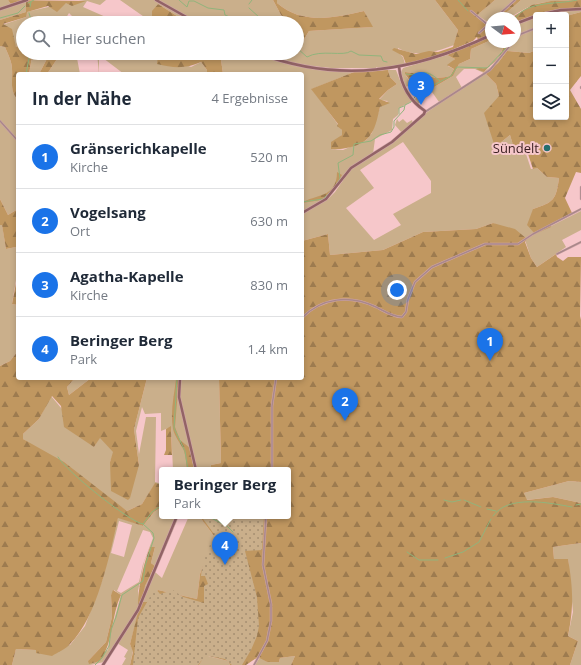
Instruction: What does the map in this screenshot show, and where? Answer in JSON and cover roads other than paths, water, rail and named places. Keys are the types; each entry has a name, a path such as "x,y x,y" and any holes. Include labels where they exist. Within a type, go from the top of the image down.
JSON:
{"street":[{"path":"0,9 27,0"},
{"path":"156,0 185,16"},
{"path":"502,12 515,0"},
{"path":"554,12 559,10 581,9"},
{"path":"471,11 485,23"},
{"path":"521,22 533,17"},
{"path":"479,33 485,28"},
{"path":"521,34 533,29"},
{"path":"279,60 324,69 356,71 399,67 446,55 485,38"},
{"path":"304,212 328,198 351,168 392,142 414,125 425,112 490,70 508,48"},
{"path":"399,67 404,88 425,112"},
{"path":"0,121 16,138"},
{"path":"581,187 581,199"},
{"path":"304,316 318,306 337,300 362,301 396,316 402,317 405,314 408,299 416,280 432,267 485,244 519,244 534,234 581,209"},
{"path":"557,254 581,242"},
{"path":"180,380 179,397 195,467"},
{"path":"272,467 272,406 276,380"},
{"path":"102,665 137,611 176,519"},
{"path":"254,665 267,641 271,622 270,601 263,565 266,519"}],"waterway":[{"path":"28,3 34,0"},
{"path":"179,0 187,7 189,1 194,1 208,8 224,10 225,15 227,16"},
{"path":"249,4 252,0"},
{"path":"458,0 468,11"},
{"path":"521,12 528,8 544,4 577,0"},
{"path":"30,7 31,2"},
{"path":"0,18 18,13 25,6"},
{"path":"249,8 258,16"},
{"path":"337,183 340,179 338,163 353,155 354,144 371,141 380,135 391,132 394,127 394,121 404,110 405,105 411,102 418,93 451,76 457,67 487,68 505,48"},
{"path":"304,54 307,57 325,53 348,53 351,51 359,55 381,56 383,61 387,62"},
{"path":"26,72 29,60"},
{"path":"406,74 411,75 426,73 434,76 440,81"},
{"path":"399,114 399,108 404,106"},
{"path":"304,202 323,199 333,189"},
{"path":"177,380 174,428 185,451 188,467"},
{"path":"58,457 72,473 98,495 125,515 143,524"},
{"path":"444,500 452,502 461,500"},
{"path":"464,500 481,507"},
{"path":"493,516 500,509 519,502 541,502 572,507"},
{"path":"576,505 581,504"},
{"path":"95,665 102,658 109,646 111,630 122,595 143,581 145,566 154,538 153,533 143,524 152,512 159,507"},
{"path":"487,509 496,511"},
{"path":"213,519 223,524"},
{"path":"445,558 463,552 479,542 491,519"},
{"path":"225,524 233,532"},
{"path":"407,552 419,560 438,560"}],"place":[{"name":"Agatha-Kapelle","path":"421,105"},
{"name":"Sündelt","path":"547,148"},
{"name":"Gränserichkapelle","path":"490,361"},
{"name":"Vogelsang","path":"345,421"},
{"name":"Beringer Berg","path":"225,565"}]}
